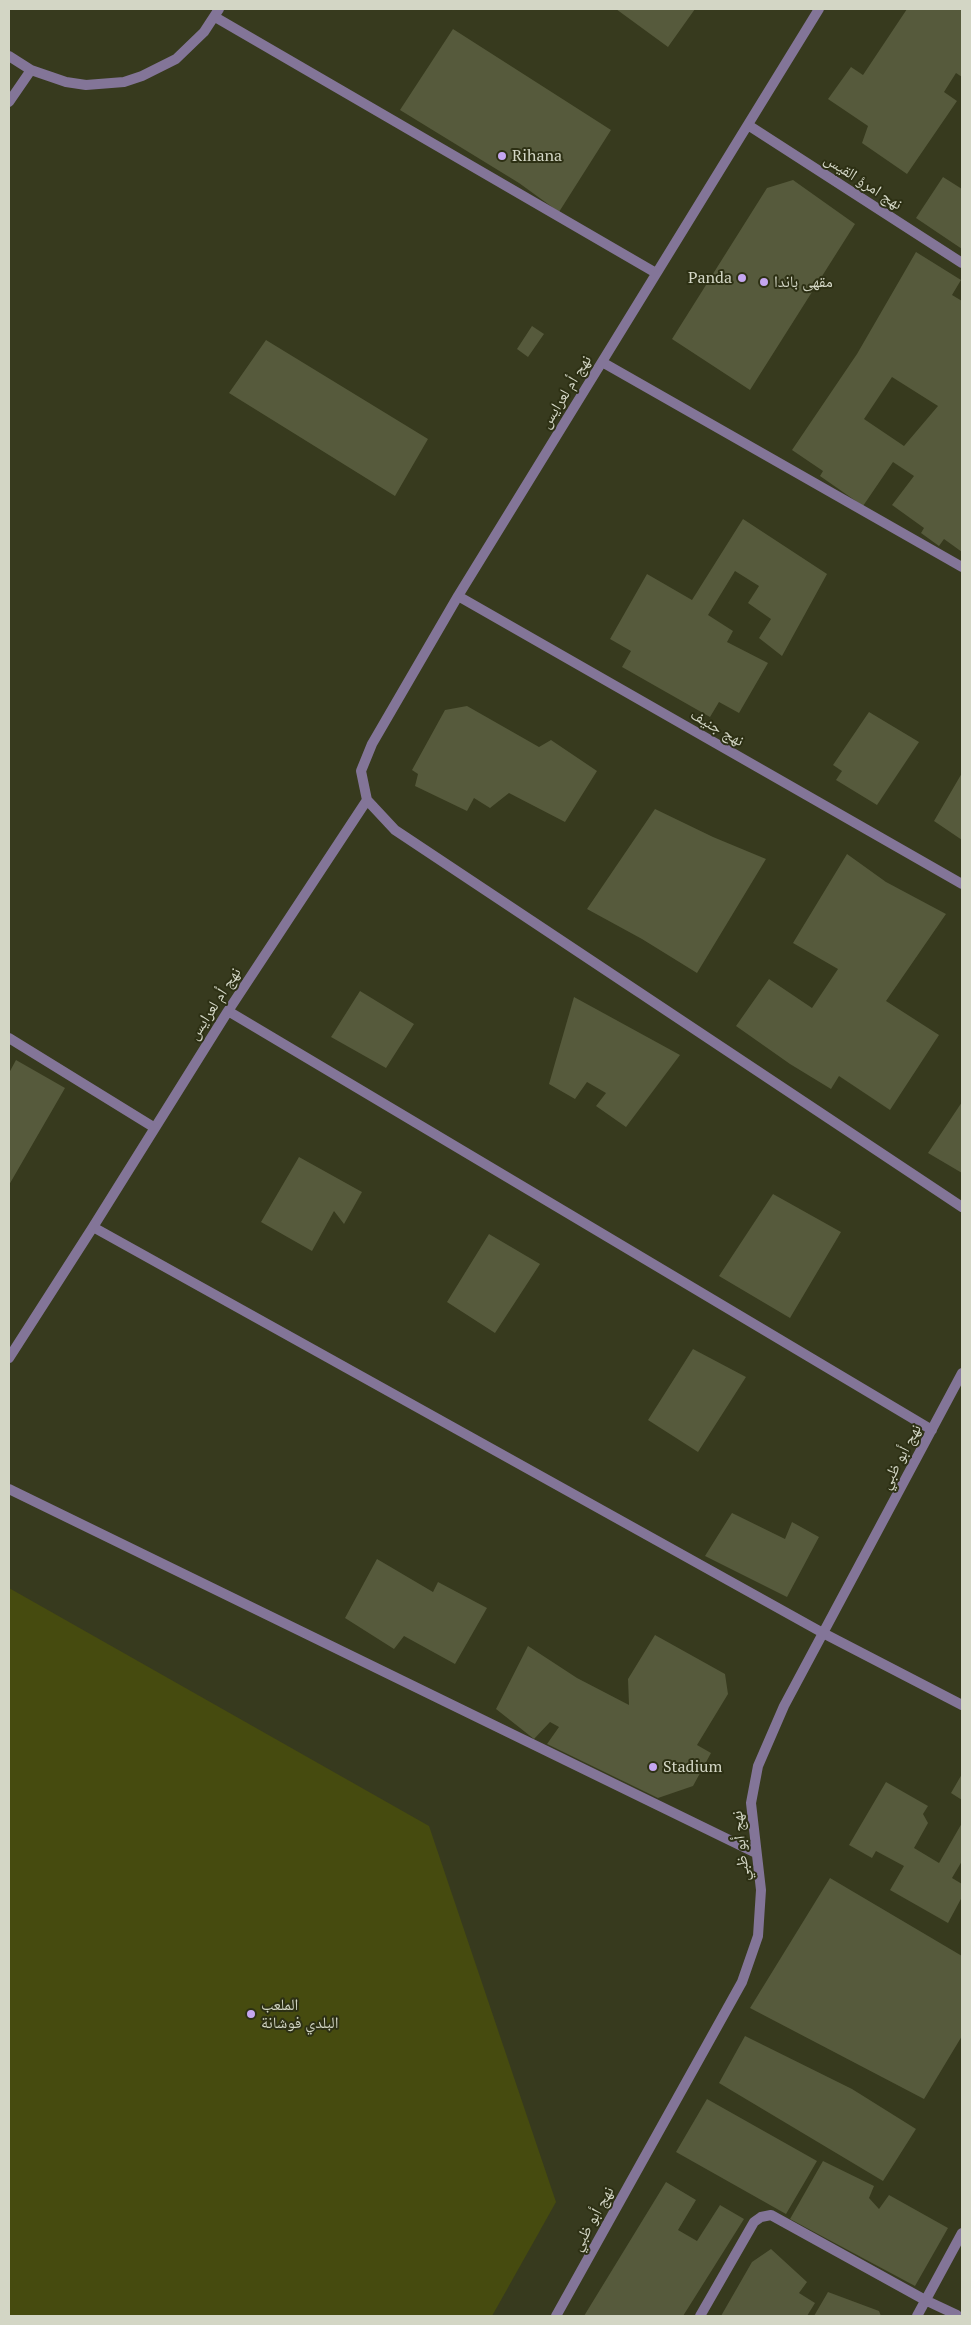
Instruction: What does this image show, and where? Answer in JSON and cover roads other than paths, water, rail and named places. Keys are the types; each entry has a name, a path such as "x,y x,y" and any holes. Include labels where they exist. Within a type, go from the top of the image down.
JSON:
{"street":[{"name":"نهج أم لعرايس","path":"9,1358 228,1011 367,800 361,771 372,744 458,596 819,9"},
{"path":"9,56 48,78 86,85 124,82 142,76 176,58 191,47 217,13 656,273"},
{"path":"9,102 31,70"},
{"name":"نهج امرؤ القيس","path":"748,125 962,263"},
{"path":"602,362 962,568"},
{"name":"نهج جنيف","path":"458,596 962,884"},
{"path":"367,800 395,830 962,1207"},
{"path":"228,1011 932,1430"},
{"path":"9,1038 155,1128"},
{"path":"93,1227 823,1633 962,1706"},
{"name":"نهج أبو ظبي","path":"556,2316 742,1982 758,1936 760,1890 751,1803 758,1766 784,1706 962,1373"},
{"path":"9,1489 756,1853"},
{"path":"700,2316 754,2222 760,2217 771,2215 925,2300 959,2312"},
{"path":"916,2316 962,2233"}],"place":[{"name":"Rihana","path":"502,156"},
{"name":"Panda","path":"742,278"},
{"name":"مقهى باندا","path":"764,282"},
{"name":"Stadium","path":"653,1767"},
{"name":"الملعب البلدي فوشانة","path":"251,2014"}]}
